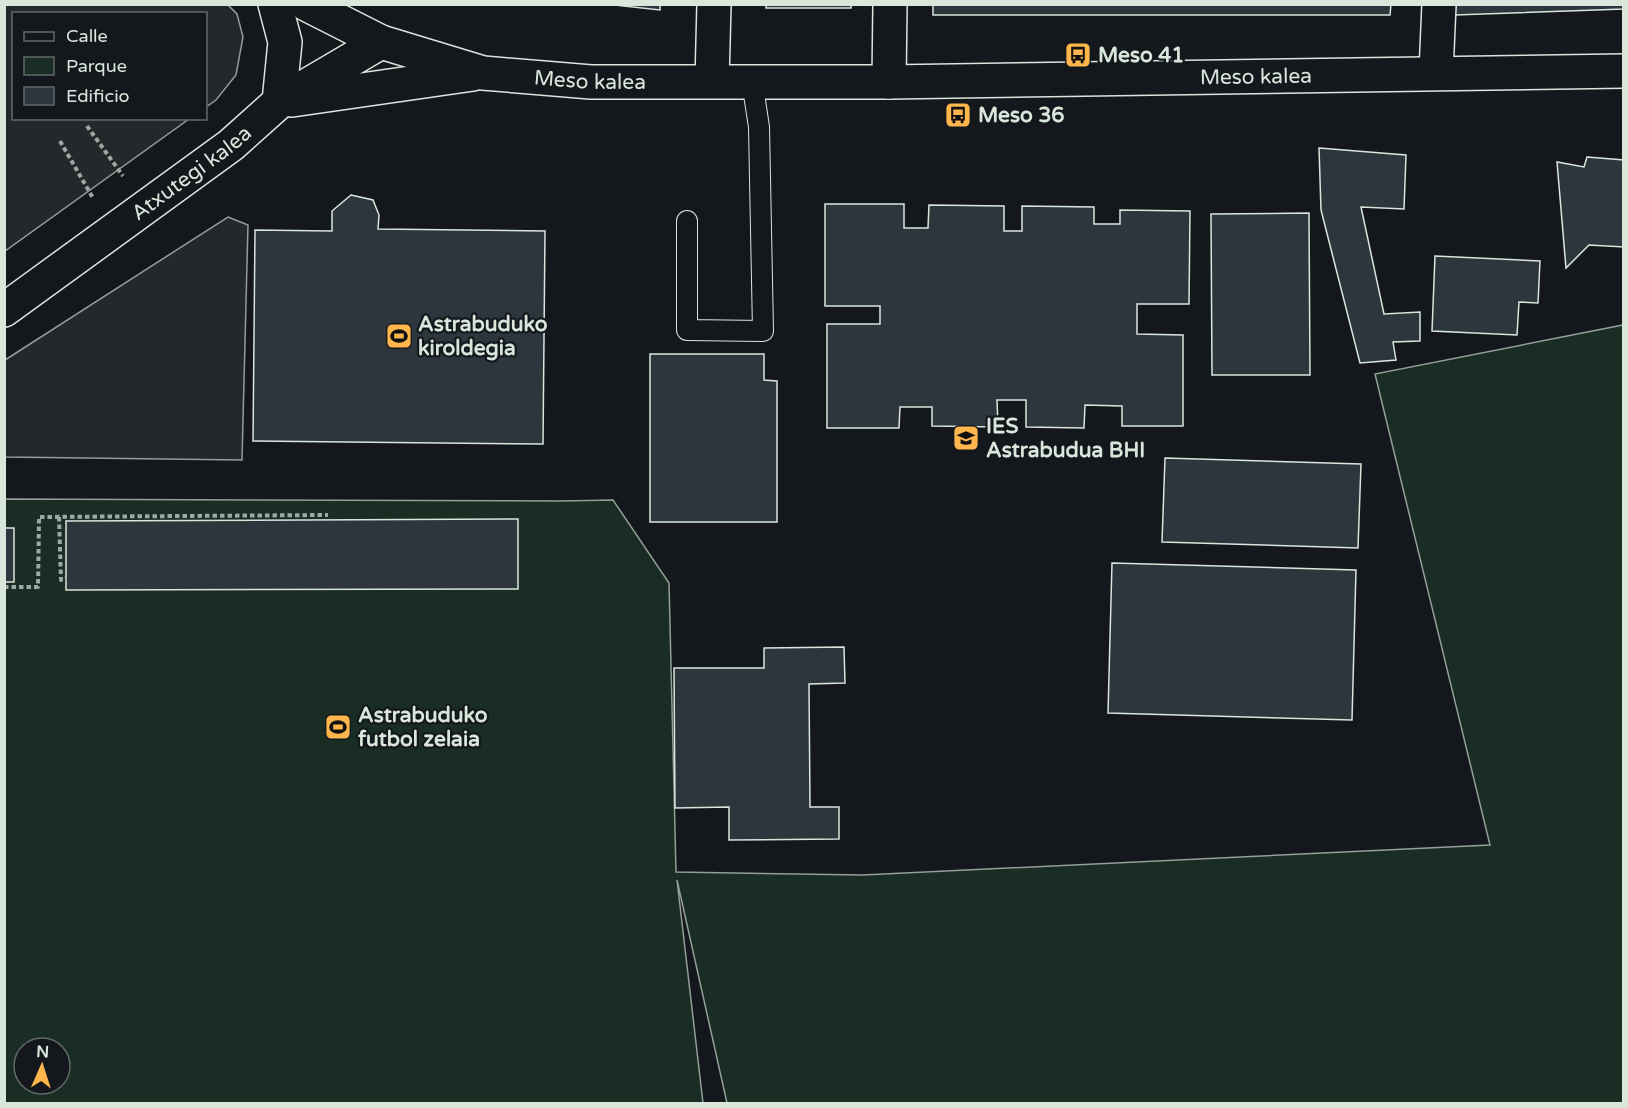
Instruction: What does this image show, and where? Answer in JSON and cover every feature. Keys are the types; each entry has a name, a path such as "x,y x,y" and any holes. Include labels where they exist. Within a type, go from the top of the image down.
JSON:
{"street":[{"path":"275,4 285,42 279,102 483,73"},
{"name":"Meso kalea","path":"306,4 381,42 483,73 591,82 889,82 1623,71"},
{"path":"712,81 714,4"},
{"path":"889,82 890,4"},
{"path":"1436,73 1439,4"},
{"name":"Atxutegi kalea","path":"4,309 231,145 279,102 381,42"}],"lane":[{"path":"687,221 687,330 763,331 759,127 752,81"}],"path":[{"path":"87,126 128,184"},
{"path":"60,141 97,204"},
{"path":"4,587 39,587 39,517 328,515"},
{"path":"59,517 61,580 66,578"}],"green space":[{"path":"1623,325 1623,1103 727,1103 677,880 703,1103 5,1104 5,499 613,500 669,583 676,872 863,875 1490,845 1375,374"}],"shaded area":[{"path":"227,4 237,14 243,37 236,75 216,100 207,106 207,12 12,12 12,120 188,120 5,251 5,5"},
{"path":"228,217 248,225 242,460 5,457 5,360"}],"building":[{"path":"605,4 660,4 660,10"},
{"path":"766,4 851,4 851,8 766,8"},
{"path":"933,4 1391,4 1390,15 933,15"},
{"path":"1456,4 1624,4 1624,9 1455,15"},
{"path":"1319,148 1406,155 1404,209 1361,207 1384,314 1420,312 1420,341 1393,342 1396,360 1360,363 1321,210"},
{"path":"1587,157 1624,160 1624,247 1589,245 1566,268 1557,162 1584,167"},
{"name":"Astrabuduko kiroldegia","path":"351,195 373,200 379,215 378,229 545,231 543,444 253,441 255,230 332,231 332,211"},
{"path":"825,204 904,204 904,228 928,228 929,205 1004,206 1004,231 1022,231 1022,206 1094,207 1094,224 1120,224 1120,210 1190,211 1189,304 1137,304 1137,334 1183,335 1183,426 1122,426 1122,406 1085,405 1084,428 1026,427 1026,400 997,400 998,427 932,426 932,407 900,407 899,428 827,428 827,324 880,324 880,306 825,306"},
{"path":"1309,213 1310,375 1212,375 1211,214"},
{"path":"1435,256 1540,261 1538,303 1519,302 1517,335 1432,331"},
{"path":"650,354 764,354 764,380 777,381 777,522 650,522"},
{"path":"1165,458 1361,464 1358,548 1162,542"},
{"path":"518,519 518,589 66,590 66,521"},
{"path":"4,528 14,528 14,582 4,582"},
{"path":"1112,563 1356,570 1352,720 1108,713"},
{"path":"844,647 845,683 809,684 810,807 839,807 839,839 729,840 729,807 675,808 674,668 764,668 764,648"}],"place":[{"name":"Meso 41","path":"1078,55"},
{"name":"Meso 36","path":"958,115"},
{"name":"Astrabuduko kiroldegia","path":"399,336"},
{"name":"IES Astrabudua BHI","path":"966,438"},
{"name":"Astrabuduko futbol zelaia","path":"338,727"}]}
